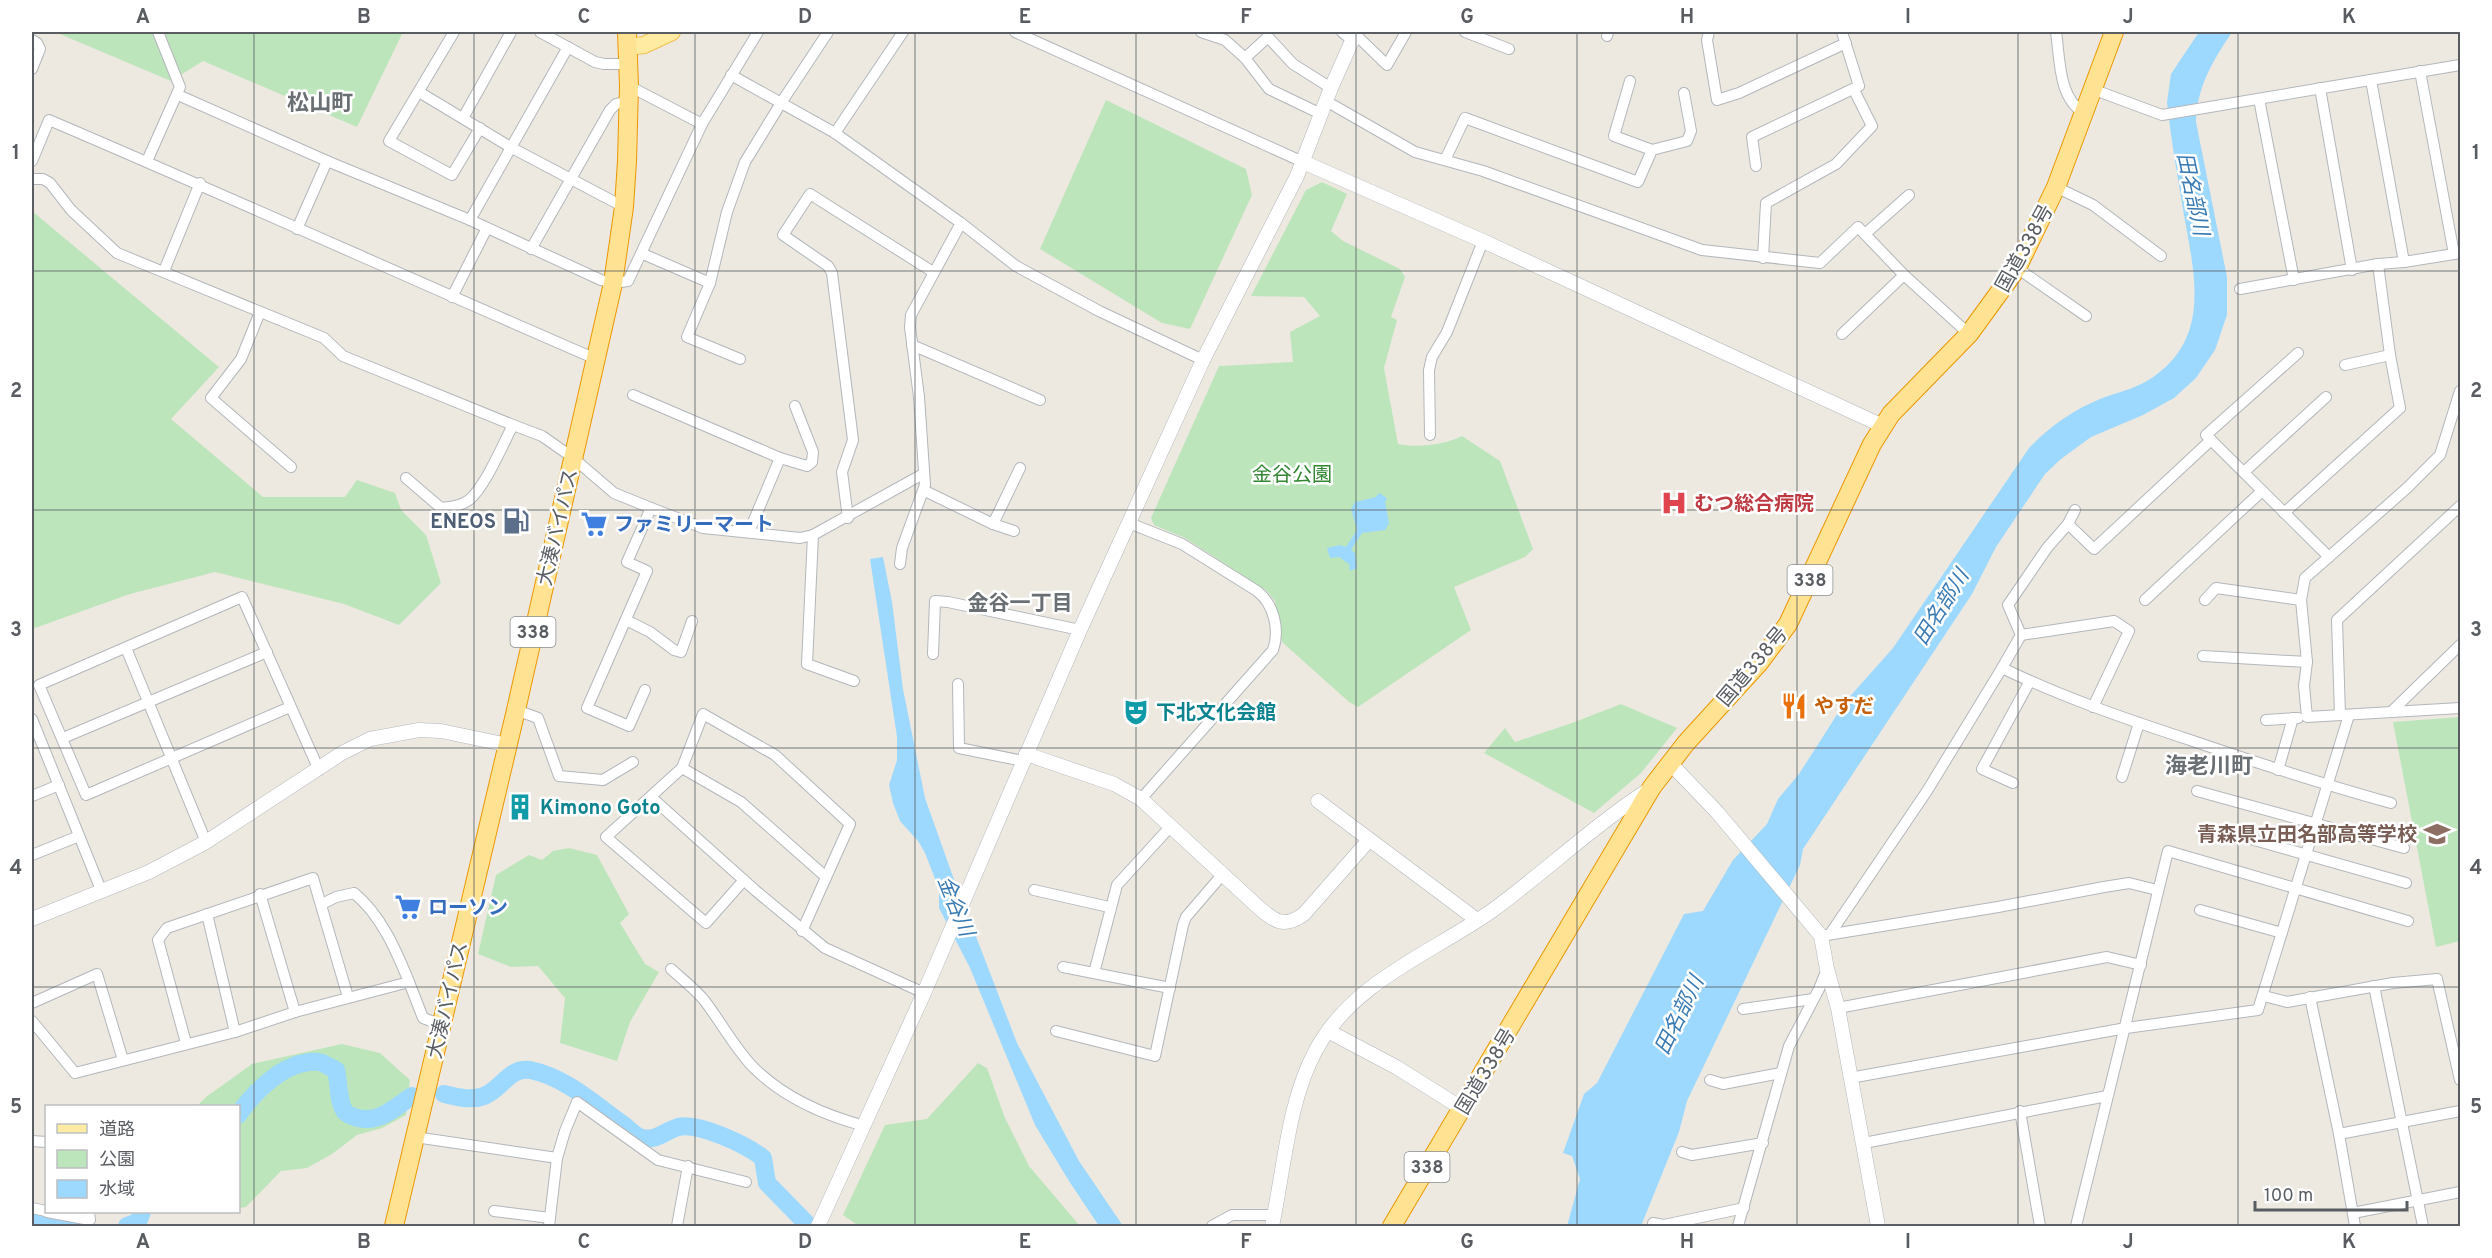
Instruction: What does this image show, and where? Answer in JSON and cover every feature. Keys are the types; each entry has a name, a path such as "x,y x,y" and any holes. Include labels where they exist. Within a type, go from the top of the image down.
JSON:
{"highway":[{"name":"国道338号","path":"1392,1227 1652,787 1708,717 1759,663 1788,624 1872,444 1883,426 1904,398 1969,334 2017,268 2056,187 2114,32"},
{"name":"大湊バイパス","path":"394,1227 508,745 613,283 624,207 629,93 627,48"}],"main road":[{"path":"627,48 644,45 672,32"}],"street":[{"path":"147,161 180,87 158,32"},
{"path":"454,32 389,141 453,175 480,128"},
{"path":"463,118 511,32"},
{"path":"540,32 604,64 627,48"},
{"path":"178,95 613,283 628,281 643,254 702,124 758,32"},
{"path":"740,359 687,337 710,283 727,212 745,162 780,103 828,32"},
{"path":"835,133 903,32"},
{"path":"1015,32 1483,241 1883,426"},
{"path":"1201,32 1226,40 1245,58 1269,89 1324,108 1415,152 1483,171 1702,250 1820,263 1858,227 1904,275 1969,334"},
{"path":"820,1223 924,993 1080,630 1203,360 1303,162 1351,34 1387,65 1406,32"},
{"path":"1466,32 1509,49"},
{"path":"1709,32 1707,40 1717,100 1739,93 1846,43"},
{"path":"1756,166 1752,137 1859,86 1842,32"},
{"path":"2056,32 2066,94 2077,109 2084,113"},
{"path":"1245,58 1266,34 1293,64 1331,88"},
{"path":"32,40 40,49 32,69"},
{"path":"471,220 568,47"},
{"path":"2092,88 2162,115 2460,64"},
{"path":"2240,289 2378,264 2457,253 2420,70"},
{"path":"730,75 835,133 961,223 1016,266 1099,311 1203,360"},
{"path":"2371,80 2404,262"},
{"path":"1630,81 1614,136 1652,150 1687,141 1691,131 1684,93"},
{"path":"2320,88 2352,270"},
{"path":"1763,258 1766,203 1836,164 1872,126 1854,90"},
{"path":"419,92 512,148 624,207"},
{"path":"531,249 610,110 629,93 702,124"},
{"path":"2259,99 2295,280"},
{"path":"1446,160 1465,118 1638,182 1652,150"},
{"path":"32,161 49,120 200,183 297,229 596,359"},
{"path":"297,229 327,161"},
{"path":"32,179 43,179 50,183 71,210 117,253 324,338 344,356 542,436 572,457 614,494 703,528 800,538 813,535 848,518 923,474"},
{"path":"164,271 200,183"},
{"path":"2056,187 2093,205 2161,256"},
{"path":"848,518 842,472 854,440 832,273 828,266 783,235 810,194 933,272"},
{"path":"1865,234 1909,195"},
{"path":"900,564 902,548 925,491 911,315 961,223"},
{"path":"452,297 487,228"},
{"path":"1430,435 1432,357 1447,332 1483,241"},
{"path":"643,254 710,283"},
{"path":"2284,513 2400,408 2390,355 2378,264"},
{"path":"2017,268 2086,316"},
{"path":"1842,334 1904,275"},
{"path":"260,312 241,359 211,398 291,467"},
{"path":"912,345 1040,400"},
{"path":"2298,353 2206,435 2329,557"},
{"path":"2344,365 2390,355"},
{"path":"2307,717 2304,686 2307,662 2301,600 2306,578 2407,489 2440,456 2460,391"},
{"path":"633,395 780,458 807,466 812,462 813,452 795,406"},
{"path":"2244,472 2326,397"},
{"path":"406,478 441,508 458,506 470,499 490,469 513,425"},
{"path":"2068,524 2094,549 2211,440"},
{"path":"749,532 780,458"},
{"path":"993,524 1020,468"},
{"path":"925,491 993,524 1014,531"},
{"path":"2145,600 2262,491"},
{"path":"1850,1078 2126,1028 2258,1010 2327,785 2345,715 2337,620 2460,506"},
{"path":"645,690 629,726 587,708 647,571 627,562 651,508"},
{"path":"2021,635 2008,605 2047,548 2068,524 2075,510"},
{"path":"1129,523 1182,544 1257,591 1268,602 1274,618 1273,650 1141,799"},
{"path":"813,535 807,664 854,681"},
{"path":"2205,600 2216,588 2301,600"},
{"path":"290,706 86,795 39,685 242,597 319,770"},
{"path":"933,654 935,601 1080,630"},
{"path":"626,620 681,652 692,621"},
{"path":"2021,635 2114,621 2129,631 2094,707"},
{"path":"1878,1227 1838,1008 1827,969 1825,935 1927,791 2021,635"},
{"path":"2391,712 2460,645"},
{"path":"126,648 206,842"},
{"path":"63,738 267,652"},
{"path":"2203,656 2307,662"},
{"path":"2002,668 2094,707 2139,723 2278,770 2391,802"},
{"path":"2013,783 1982,769 2030,681"},
{"path":"958,684 959,748 1025,758 1114,784 1141,799 1268,916 1287,923 1304,914 1369,840"},
{"path":"2266,720 2460,708"},
{"path":"516,710 538,718 559,776 603,780 633,762"},
{"path":"744,880 706,923 606,837 682,768 703,714 775,755 850,824 802,930"},
{"path":"2278,770 2293,718"},
{"path":"32,719 35,734 60,785 101,890"},
{"path":"2122,777 2139,723"},
{"path":"32,919 149,872 206,842 342,753 370,739 402,732 441,731 508,745"},
{"path":"1670,763 1717,812 1825,935"},
{"path":"682,768 741,802 826,877"},
{"path":"32,796 60,785"},
{"path":"1212,1227 1232,1215 1273,1221 1297,1099 1316,1050 1328,1031 1351,1005 1383,979 1478,920 1615,812 1652,787"},
{"path":"2197,791 2404,848"},
{"path":"651,797 825,948 924,993"},
{"path":"1318,801 1478,920"},
{"path":"1094,973 1109,908 1117,885 1171,826"},
{"path":"2233,834 2406,883"},
{"path":"32,855 80,836"},
{"path":"2076,1227 2168,851 2409,921"},
{"path":"1056,1031 1155,1056 1186,917 1222,875"},
{"path":"186,1043 158,940 167,928 260,894 313,878 348,997"},
{"path":"1825,935 1998,907 2112,885 2129,883 2157,890"},
{"path":"1034,890 1109,908"},
{"path":"322,904 354,892 364,901 394,946 423,1018 442,1025"},
{"path":"260,894 295,1012"},
{"path":"2200,910 2282,933"},
{"path":"207,914 235,1032"},
{"path":"1838,1008 2107,957 2141,965"},
{"path":"1063,967 1170,988"},
{"path":"671,969 703,998 751,1065 770,1083 793,1098 833,1118 865,1126"},
{"path":"1738,1227 1789,1046 1827,969"},
{"path":"32,1003 97,974 123,1060"},
{"path":"2264,996 2287,1002 2374,986 2424,979 2437,980 2460,1080"},
{"path":"32,1021 75,1073 235,1032 295,1012 409,982"},
{"path":"2374,986 2423,1227"},
{"path":"2310,997 2339,1134 2355,1227"},
{"path":"1743,1009 1813,999"},
{"path":"1328,1031 1396,1067 1463,1109"},
{"path":"1710,1080 1723,1084 1781,1073"},
{"path":"1864,1143 2020,1111 2108,1096"},
{"path":"494,1210 549,1222 557,1158 577,1102 658,1160 746,1182"},
{"path":"2020,1111 2040,1227"},
{"path":"2339,1134 2460,1111"},
{"path":"415,1137 557,1158"},
{"path":"1682,1152 1692,1155 1763,1143"},
{"path":"678,1227 688,1166"},
{"path":"2353,1213 2460,1191"},
{"path":"1653,1223 1664,1225 1744,1208"},
{"path":"57,1213 90,1220 89,1213"}],"green space":[{"path":"55,32 403,32 357,127 203,61 171,81"},
{"path":"1106,100 1246,169 1252,195 1190,329 1162,323 1040,249"},
{"name":"金谷公園","path":"1322,182 1347,194 1331,231 1343,241 1400,269 1405,277 1391,317 1397,320 1384,368 1398,444 1431,445 1462,436 1500,461 1533,549 1525,557 1454,587 1471,630 1358,707 1349,702 1282,642 1275,601 1267,591 1185,538 1154,525 1151,518 1219,366 1293,362 1290,332 1320,316 1304,297 1251,296 1306,190"},
{"path":"32,211 219,367 171,419 263,497 345,497 357,480 395,493 401,510 426,535 441,583 399,625 344,604 215,572 130,594 32,629"},
{"path":"1621,704 1677,728 1641,773 1594,813 1484,753 1505,728 1515,742"},
{"name":"青森県立田名部高等学校","path":"2460,717 2460,941 2436,947 2393,722"},
{"path":"569,848 597,855 629,914 620,923 645,964 659,972 630,1022 617,1061 560,1043 565,998 538,966 511,967 478,954 496,875 529,855 542,860 553,851"},
{"path":"342,1044 380,1053 410,1080 406,1115 382,1128 357,1135 332,1154 307,1168 281,1171 246,1207 240,1208 240,1105 198,1105 252,1064"},
{"path":"978,1063 987,1068 1005,1118 1029,1166 1080,1226 859,1226 843,1215 885,1125 927,1119"}],"water":[{"name":"田名部川","path":"2199,32 2232,32 2207,74 2199,97 2196,122 2227,277 2227,315 2215,350 2196,378 2174,398 2143,415 2091,437 2045,474 1996,547 1972,594 1803,849 1800,865 1687,1101 1679,1132 1641,1226 1567,1226 1580,1179 1572,1156 1563,1153 1584,1094 1597,1083 1684,914 1703,911 1733,860 1767,824 1778,799 1799,774 1845,702 1893,648 2029,448 2053,426 2080,408 2147,381 2168,365 2182,347 2190,327 2194,306 2194,284 2167,102 2171,74"},
{"path":"1379,493 1387,498 1385,502 1389,523 1385,530 1362,533 1351,550 1355,553 1357,568 1350,571 1349,564 1339,557 1330,558 1327,548 1340,545 1346,547 1357,530 1351,509 1355,502 1376,497"},
{"path":"883,557 892,602 903,689 925,798 952,874 1017,1043 1079,1161 1123,1226 1099,1226 1035,1125 970,968 939,908 939,889 925,853 918,841 900,821 893,803 889,785 897,760 897,737 870,559"}],"waterway":[{"name":"金谷川","path":"240,1112 272,1078 307,1062 323,1063 336,1070 343,1108 346,1113 355,1117 366,1119 380,1116 393,1110 412,1096"},
{"name":"金谷川","path":"444,1094 464,1098 484,1096 516,1072 530,1070 543,1073 567,1085 639,1137 655,1138 678,1127 687,1126 709,1131 734,1141 763,1158 767,1183 809,1226"},
{"name":"金谷川","path":"127,1226 138,1222 142,1213"},
{"name":"金谷川","path":"32,1217 80,1226"}],"place":[{"name":"むつ総合病院","path":"1674,503"},
{"name":"ENEOS","path":"516,521"},
{"name":"ファミリーマート","path":"594,524"},
{"name":"やすだ","path":"1794,706"},
{"name":"下北文化会館","path":"1136,712"},
{"name":"Kimono Goto","path":"520,807"},
{"name":"青森県立田名部高等学校","path":"2437,834"},
{"name":"ローソン","path":"408,907"}],"district":[{"name":"松山町","path":"320,102"},
{"name":"金谷一丁目","path":"1020,603"},
{"name":"海老川町","path":"2209,765"}]}
